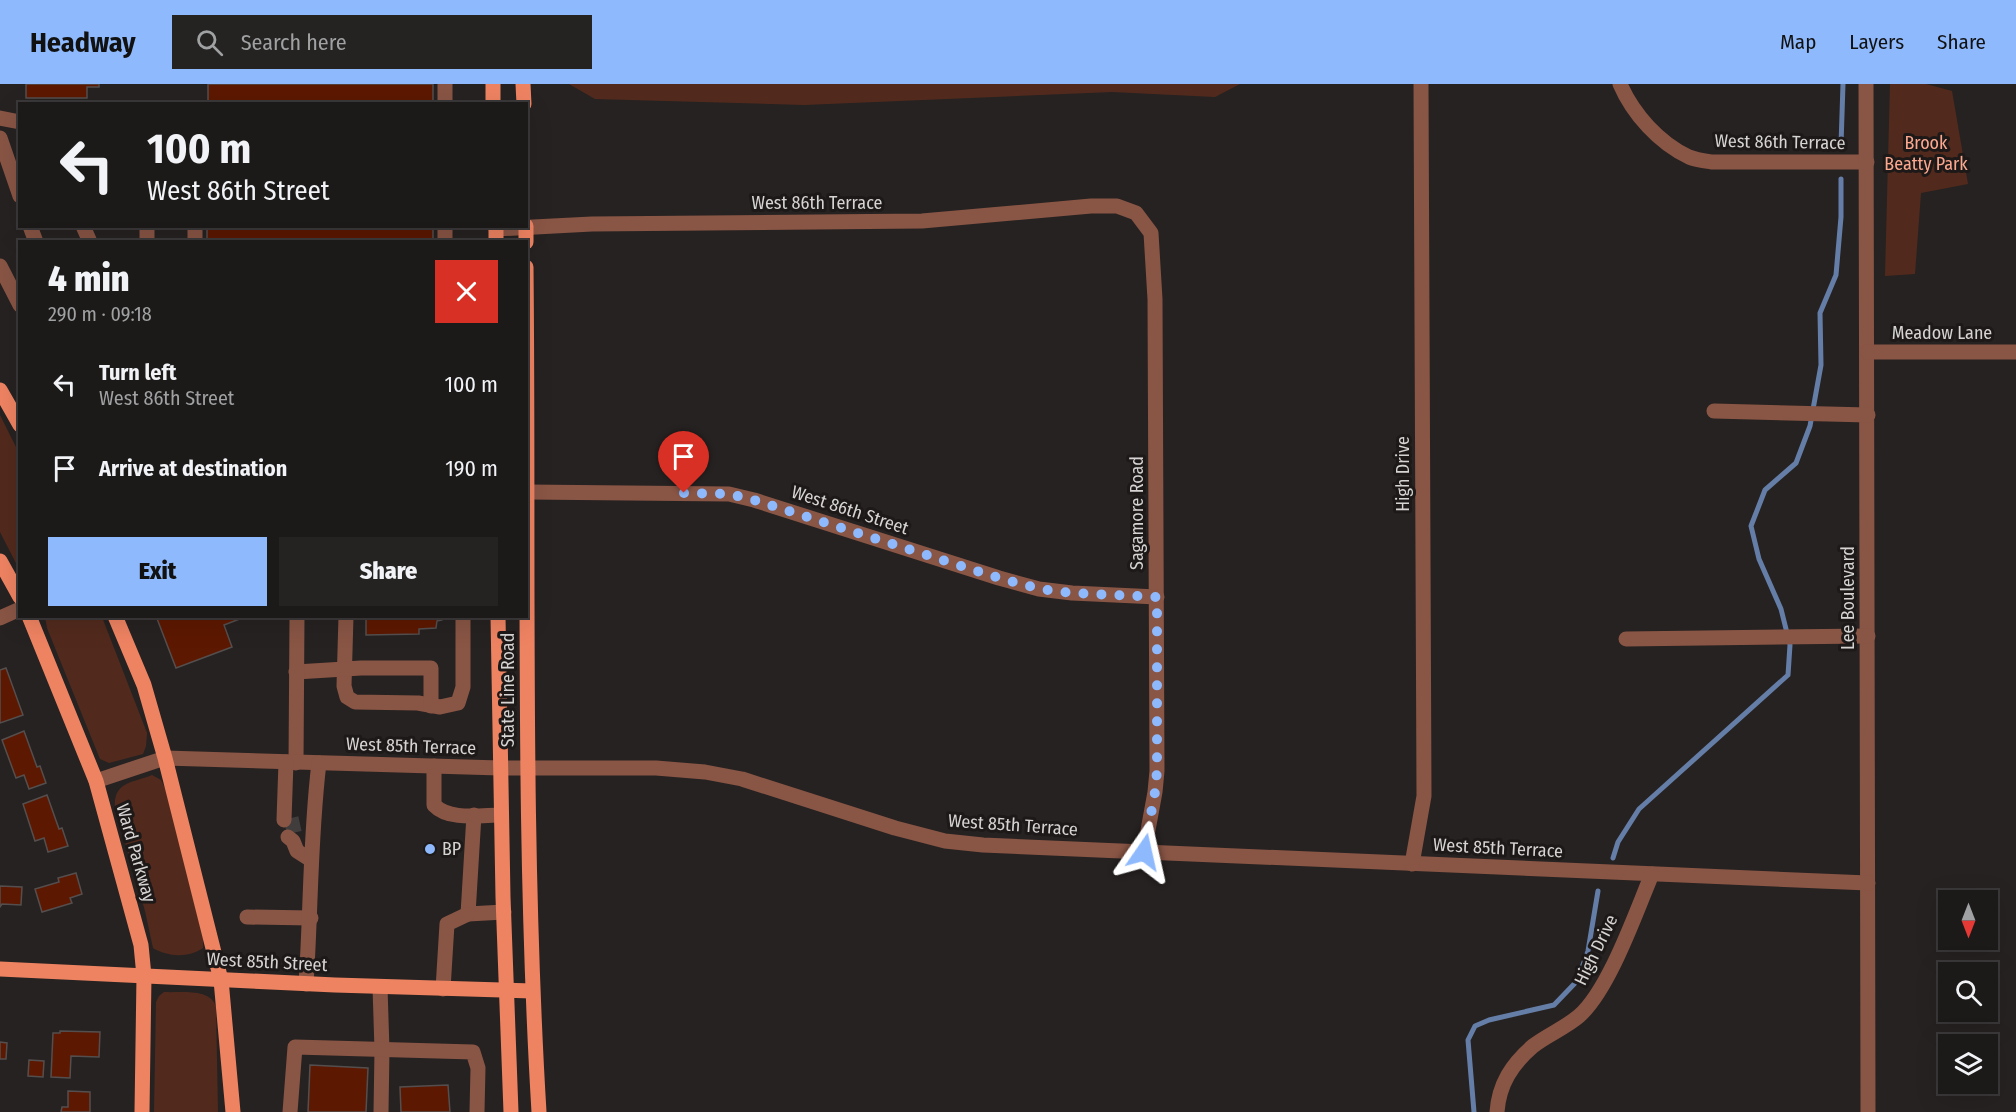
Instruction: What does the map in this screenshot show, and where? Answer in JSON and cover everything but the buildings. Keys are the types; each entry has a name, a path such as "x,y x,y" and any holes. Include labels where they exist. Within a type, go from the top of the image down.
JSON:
{"main road":[{"path":"493,84 493,102"},
{"path":"523,84 524,102"},
{"path":"0,390 18,422"},
{"name":"State Line Road","path":"528,492 528,769 532,991 539,1112"},
{"path":"0,561 18,593"},
{"name":"Ward Parkway","path":"30,618 96,781 141,945 144,976 142,1112"},
{"path":"116,618 144,685 222,980 233,1112"},
{"name":"State Line Road","path":"498,618 501,814 511,1112"},
{"name":"West 85th Street","path":"0,969 306,984 532,991"}],"street":[{"path":"445,84 445,102"},
{"name":"High Drive","path":"1412,864 1424,796 1421,84"},
{"name":"West 86th Terrace","path":"1620,84 1633,108 1649,127 1666,144 1691,158 1712,162 1867,162"},
{"name":"Lee Boulevard","path":"1866,84 1868,1112"},
{"path":"0,118 18,122"},
{"path":"0,138 18,190"},
{"name":"West 86th Terrace","path":"528,227 912,221 1091,206 1117,206 1136,213"},
{"name":"Sagamore Road","path":"1136,213 1151,233 1153,250 1157,771 1144,852"},
{"name":"West 86th Terrace","path":"496,232 520,228"},
{"path":"0,266 18,301"},
{"name":"Meadow Lane","path":"1868,352 2016,352"},
{"path":"1714,411 1868,415"},
{"name":"West 86th Street","path":"528,492 729,494 1040,589 1072,593 1157,597"},
{"path":"0,618 18,610"},
{"path":"286,816 291,763 297,618"},
{"path":"346,618 344,686 347,697 355,702 440,707 458,703 463,687 463,618"},
{"path":"1626,639 1868,636"},
{"path":"296,672 431,668 431,706"},
{"path":"96,781 165,758"},
{"name":"West 85th Terrace","path":"165,758 528,769 656,768 705,772 742,779 895,828 945,841 983,845 1868,883"},
{"path":"306,984 311,918 311,860 319,763"},
{"path":"434,766 434,805 439,811 458,815 501,814"},
{"path":"468,914 474,815"},
{"path":"292,838 297,851 311,860"},
{"name":"High Drive","path":"1497,1112 1499,1090 1512,1068 1534,1046 1580,1016 1593,1001 1612,965 1652,874"},
{"path":"443,989 447,924 468,914 504,912"},
{"path":"247,917 311,918"},
{"path":"380,987 381,1112"},
{"path":"290,1112 295,1047 473,1052 478,1068 477,1112"}],"green space":[{"path":"569,84 1240,84 1215,97 1112,92 804,105 595,99"},
{"name":"Brook Beatty Park","path":"1890,84 1926,84 1952,91 1968,184 1921,193 1915,274 1885,276"},
{"path":"0,415 18,451 18,567 0,532"},
{"path":"45,618 102,618 147,733 143,754 109,763 100,759 47,628"},
{"path":"152,775 161,780 166,790 203,938 203,948 185,955 171,955 153,948 145,911 115,808 115,799 121,788"},
{"path":"164,992 202,994 213,1001 216,1007 218,1112 154,1112 156,1002"}],"waterway":[{"path":"1841,145 1843,84"},
{"path":"1613,858 1618,842 1639,809 1788,675 1790,645 1781,609 1759,559 1751,526 1765,490 1796,463 1810,426 1821,365 1820,313 1836,275 1841,217 1841,179"},
{"path":"1474,1112 1468,1040 1475,1026 1489,1020 1554,1005 1577,981 1588,951 1598,891"}],"tunnel":[{"path":"291,818 295,836"}],"place":[{"name":"BP","path":"430,849"}],"route":[{"path":"684,493 729,494 754,500 1040,589 1072,593 1157,597 1157,771 1144,852"}]}
